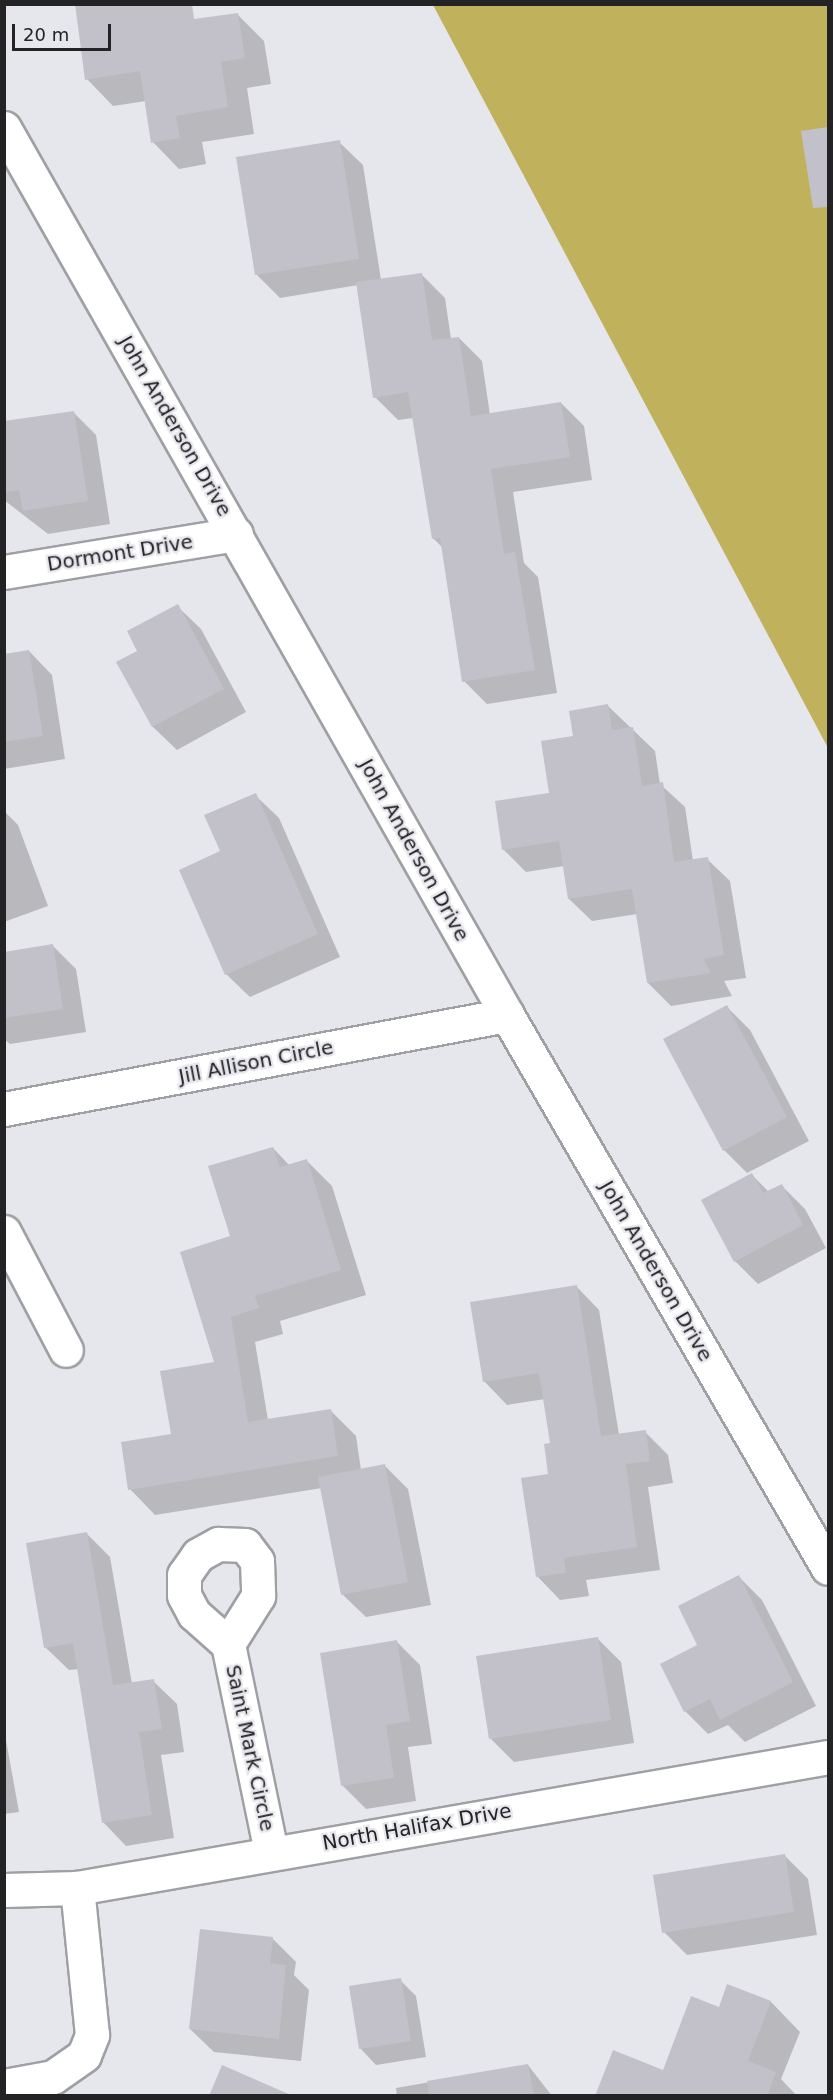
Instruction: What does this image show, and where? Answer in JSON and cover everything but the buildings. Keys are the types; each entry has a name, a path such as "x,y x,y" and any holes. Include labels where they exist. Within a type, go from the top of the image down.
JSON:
{"street":[{"name":"John Anderson Drive","path":"4,128 507,1015 828,1568"},
{"name":"Dormont Drive","path":"4,572 236,534"},
{"name":"Jill Allison Circle","path":"4,1109 507,1015"},
{"path":"4,1232 66,1350"},
{"name":"Saint Mark Circle","path":"228,1644 271,1852"},
{"name":"North Halifax Drive","path":"4,1890 77,1888 271,1852 828,1757"},
{"path":"4,2086 53,2077 84,2055 92,2036 77,1888"}],"shaded area":[{"path":"433,5 828,5 828,748"}]}
